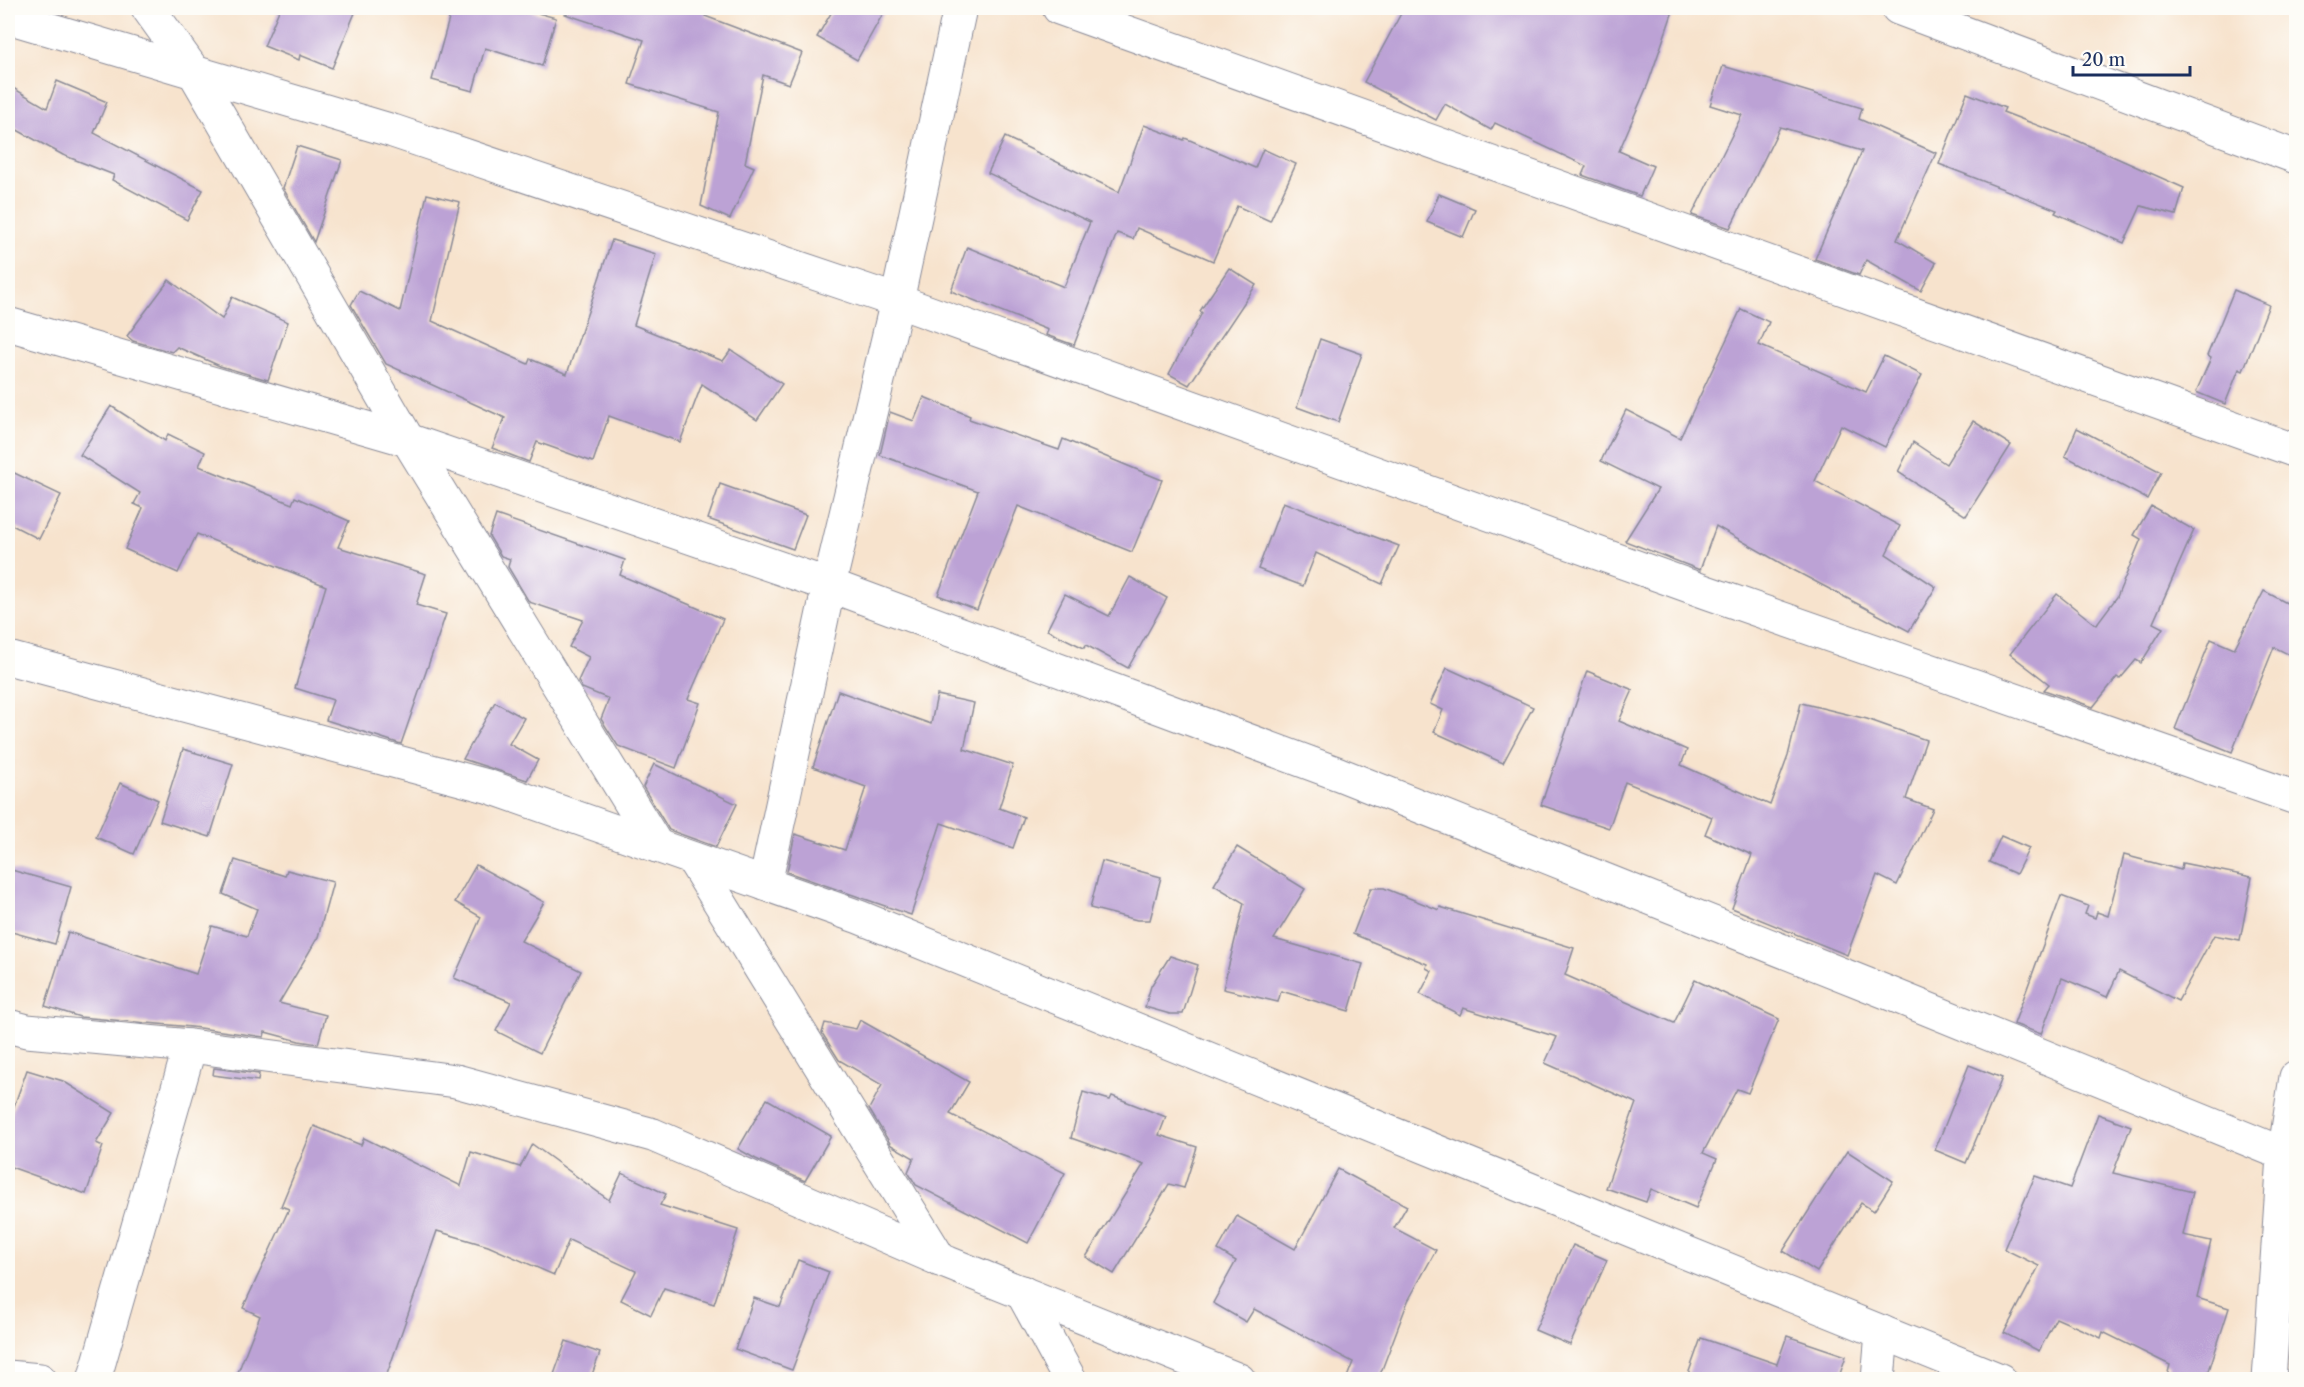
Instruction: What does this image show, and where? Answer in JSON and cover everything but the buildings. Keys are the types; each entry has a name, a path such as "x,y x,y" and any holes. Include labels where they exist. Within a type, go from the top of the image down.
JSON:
{"street":[{"path":"148,8 194,72 408,440 657,846"},
{"path":"765,884 829,585 897,301 960,8"},
{"path":"1059,8 2296,451"},
{"path":"1898,8 2296,157"},
{"path":"8,16 393,131 897,301 1694,588 2296,798"},
{"path":"8,324 408,440 829,585 1338,774 1880,990 2290,1157"},
{"path":"8,658 487,786 859,917 2000,1380"},
{"path":"693,859 940,1260"},
{"path":"8,1026 27,1031 190,1046 456,1081 653,1134 940,1260 1239,1380"},
{"path":"94,1380 190,1046"},
{"path":"2269,1380 2296,1077"},
{"path":"1022,1292 1070,1380"},
{"path":"1878,1380 1882,1332"},
{"path":"8,1377 40,1380"}]}
